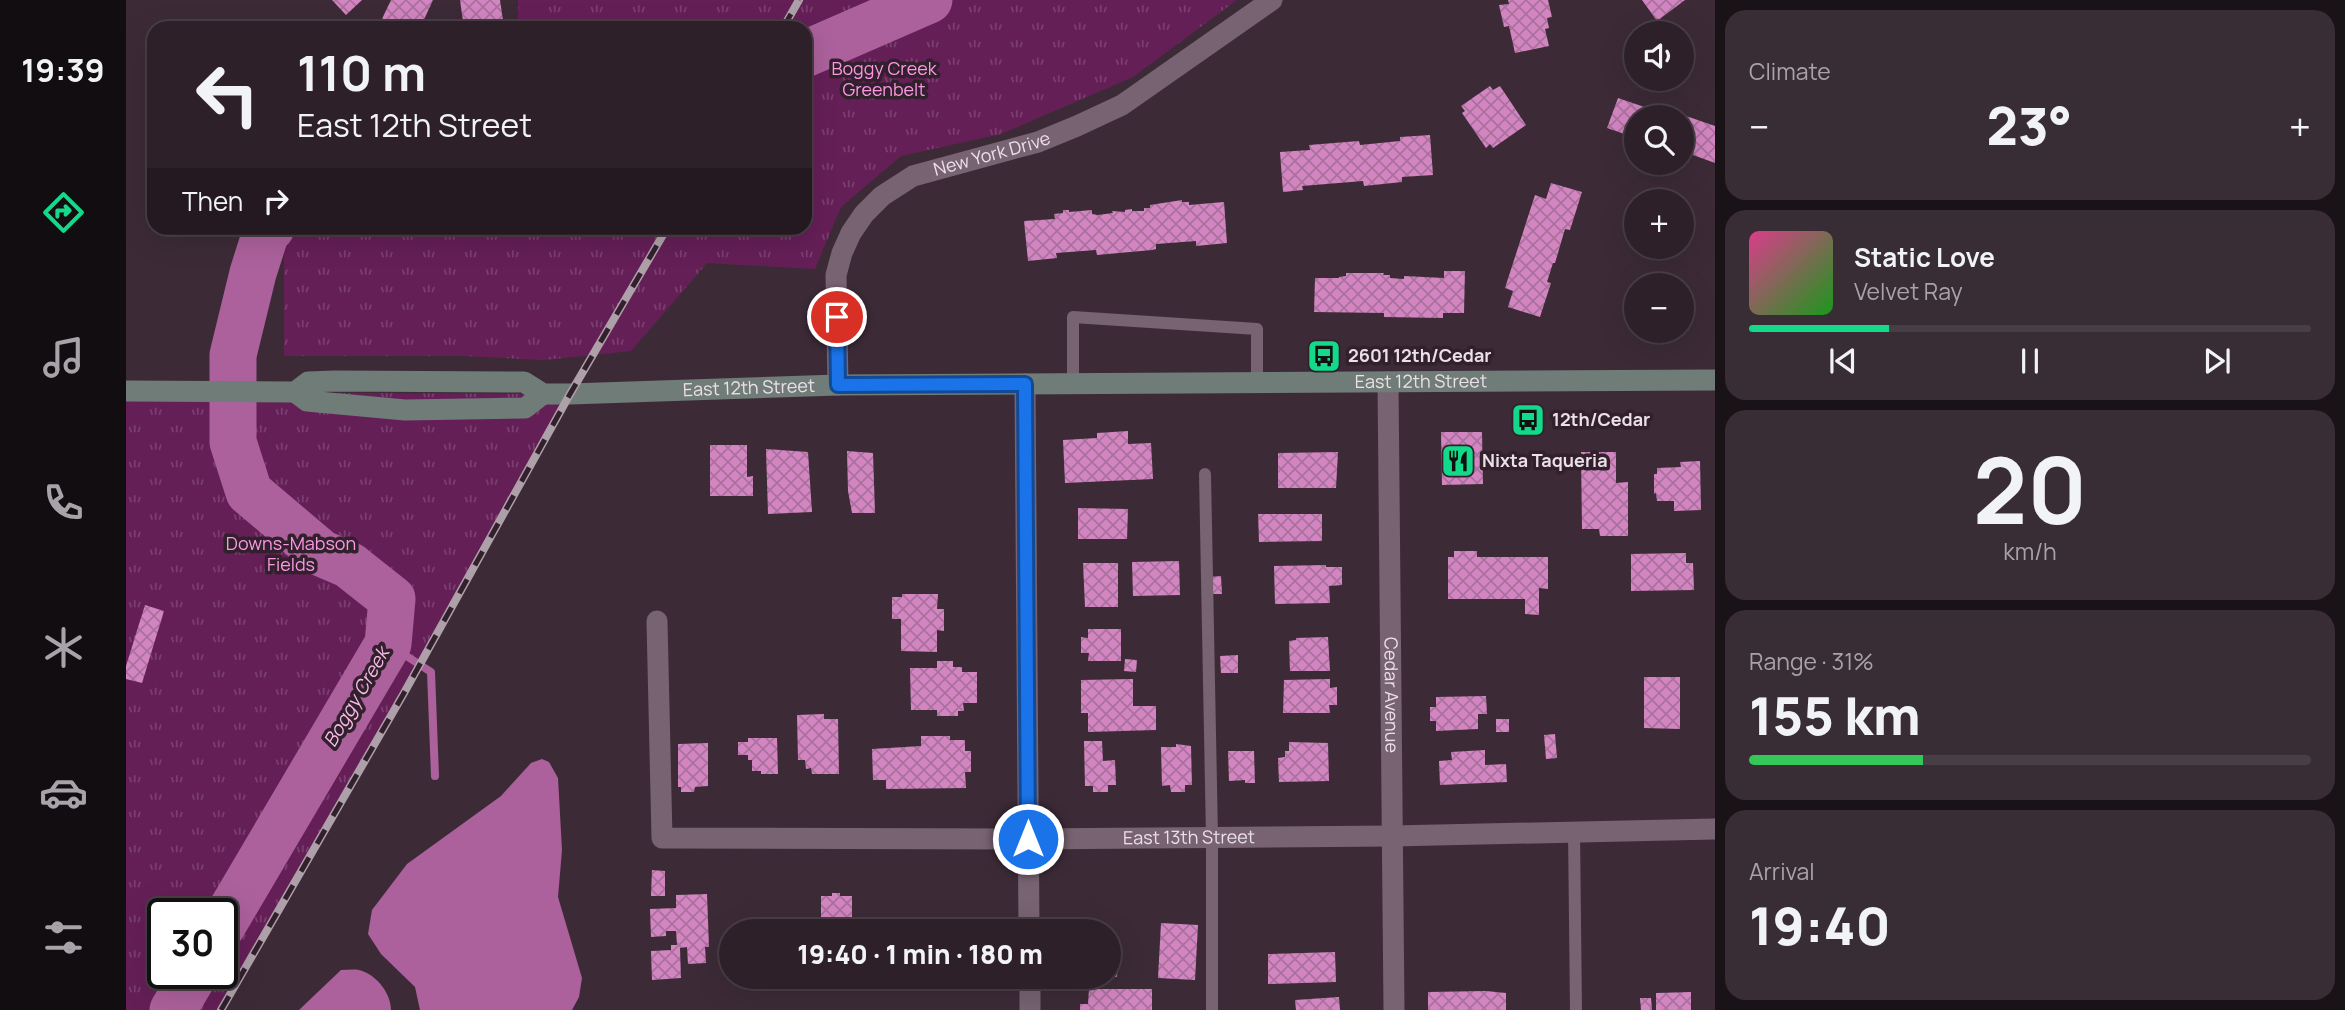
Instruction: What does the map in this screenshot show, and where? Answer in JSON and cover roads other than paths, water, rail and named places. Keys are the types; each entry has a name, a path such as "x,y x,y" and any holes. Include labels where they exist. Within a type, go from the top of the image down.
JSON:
{"street":[{"name":"New York Drive","path":"838,385 835,275 851,233 864,214 882,196 913,176 1038,142 1111,110 1164,77 1272,0"},
{"name":"East 12th Street","path":"126,391 288,392 308,382 422,381 524,382 543,394 838,385 1715,380"},
{"name":"Cedar Avenue","path":"1388,382 1394,1010"},
{"path":"1025,384 1029,919"},
{"path":"288,392 307,401 405,410 525,408 543,394"},
{"name":"East 13th Street","path":"657,621 662,838 1028,839 1715,829"},
{"path":"1030,989 1030,1010"}],"lane":[{"path":"1073,384 1073,317 1257,329 1257,383"},
{"path":"1205,474 1212,837 1212,1010"},
{"path":"1574,830 1576,1010"}],"waterway":[{"name":"Boggy Creek","path":"812,51 929,0"},
{"name":"Boggy Creek","path":"238,899 388,644 392,599 349,565 321,553 249,492 233,442 233,355 265,235"},
{"path":"388,644 431,672 435,776"},
{"name":"Boggy Creek","path":"173,1010 185,989"}],"railway":[{"path":"787,21 799,0"},
{"path":"221,1010 663,235"}],"place":[{"name":"2601 12th/Cedar","path":"1324,356"},
{"name":"12th/Cedar","path":"1528,420"},
{"name":"Nixta Taqueria","path":"1458,461"}],"park label":[{"name":"Boggy Creek Greenbelt","path":"884,79"},
{"name":"Downs-Mabson Fields","path":"291,554"}]}
